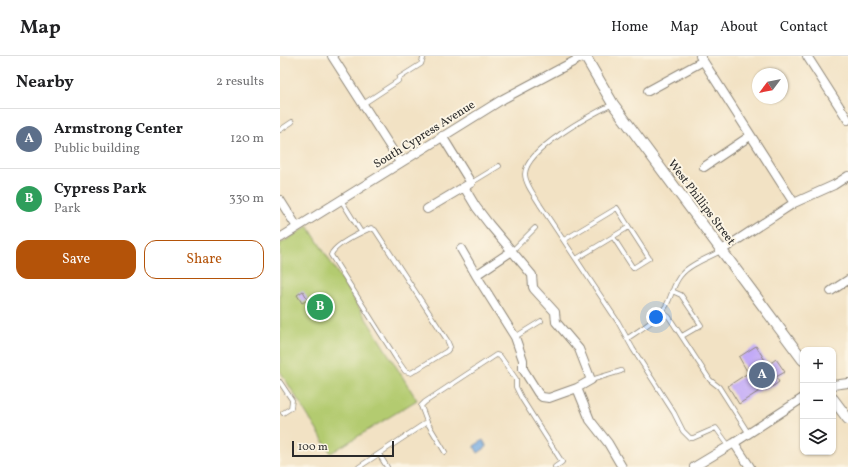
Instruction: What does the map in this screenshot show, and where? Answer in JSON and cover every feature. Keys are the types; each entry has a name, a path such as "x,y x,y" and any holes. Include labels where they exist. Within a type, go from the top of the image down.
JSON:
{"street":[{"path":"332,56 400,162"},
{"name":"West Phillips Street","path":"585,56 613,104 800,356"},
{"name":"South Cypress Avenue","path":"280,238 503,99 585,56"},
{"path":"806,56 848,120"},
{"path":"648,91 702,59 794,203"},
{"path":"442,136 480,213 532,275 534,289 555,312 556,322 579,349 591,380 577,388 549,398 542,397 524,372 521,352 516,337 461,249"},
{"path":"704,167 750,136"},
{"path":"722,250 794,203 834,185 848,176"},
{"path":"427,209 467,185"},
{"path":"280,200 297,227"},
{"path":"476,275 512,251"},
{"path":"830,291 848,280"},
{"path":"836,385 848,384"},
{"path":"577,388 590,420 608,443 622,467"},
{"path":"694,467 800,400"},
{"path":"836,403 848,419"},
{"path":"732,444 750,467"}],"lane":[{"path":"363,104 421,64 424,56"},
{"path":"613,104 588,116 544,146 532,158 527,166 525,175 528,185 628,338 633,349 662,393 687,437 693,438 716,428 732,444"},
{"path":"280,130 292,122"},
{"path":"467,185 499,166"},
{"path":"341,200 361,232"},
{"path":"564,240 617,208 649,258 633,268 613,237"},
{"path":"576,259 629,227"},
{"path":"371,228 375,230 448,340 450,346 447,351 410,373 405,371 396,358 331,255 332,251 361,232 371,228"},
{"path":"512,251 535,228"},
{"path":"628,338 653,321 662,312 667,305 676,283 686,270 722,250"},
{"path":"672,291 681,295 701,325 682,336"},
{"path":"662,312 669,317 710,380 719,387 748,434"},
{"path":"516,337 540,321"},
{"path":"445,452 427,422 421,406 496,355 500,356 516,379 516,388 522,399 562,462 555,467"},
{"path":"591,380 621,371"},
{"path":"280,382 292,400 291,408 283,413"},
{"path":"360,467 427,422"},
{"path":"379,454 387,467"}],"green space":[{"path":"308,226 417,400 331,453 280,371 280,244"}],"water":[{"path":"483,440 487,447 478,453 474,446"}],"building":[{"path":"303,291 308,300 302,303 297,295"},
{"path":"756,346 768,365 776,359 785,372 776,377 779,382 775,385 765,390 764,388 739,404 728,386 748,373 739,357"}],"place":[{"name":"Cypress Park","path":"320,307"},
{"name":"Armstrong Center","path":"762,375"}]}
